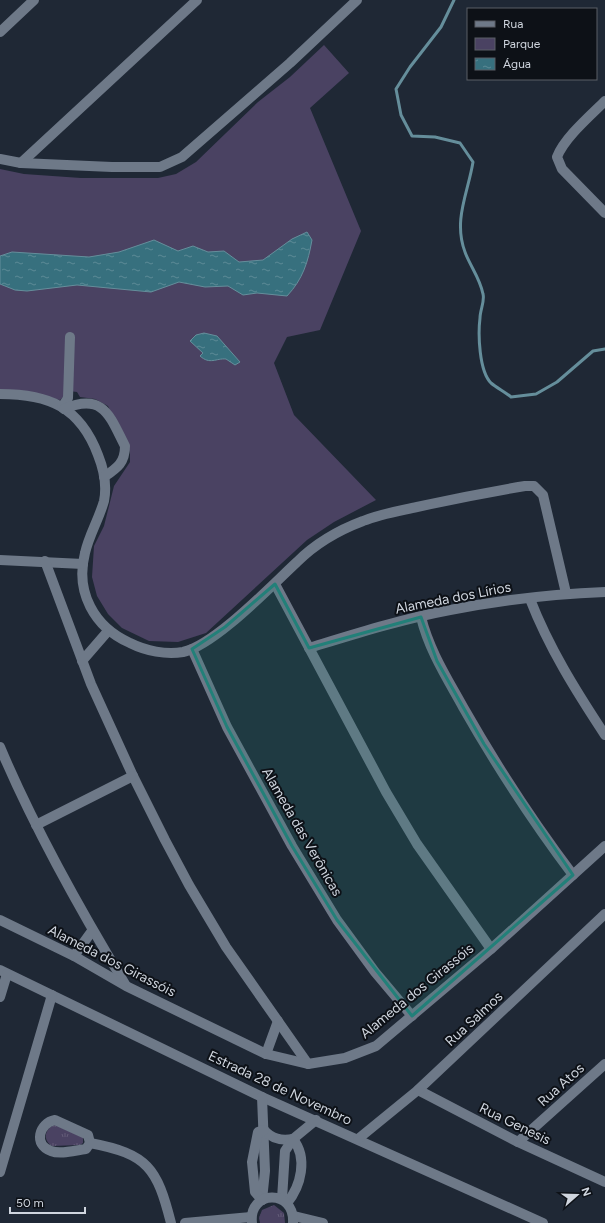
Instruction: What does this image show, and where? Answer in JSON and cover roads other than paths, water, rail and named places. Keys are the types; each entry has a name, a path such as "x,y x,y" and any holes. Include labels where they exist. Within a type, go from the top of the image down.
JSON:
{"street":[{"path":"0,32 34,0"},
{"path":"21,163 197,0"},
{"path":"0,159 21,163 120,167 160,167 173,162 182,157 290,63 356,0"},
{"path":"605,101 569,139 559,151 557,157 562,169 605,213"},
{"path":"63,408 68,398 70,337"},
{"path":"0,394 23,394 56,403 86,429 101,462 104,477 104,501 87,545 83,564 83,585 91,609 108,631 129,643 158,652 184,652 192,649 208,640 225,627 276,584 297,561 317,545 364,521 469,496 525,486 534,486 543,495 566,594"},
{"path":"63,408 75,405 92,404 108,413 125,446 125,452 121,465 104,477"},
{"path":"0,560 83,564"},
{"path":"45,561 91,684 133,776 196,898 226,947 308,1064"},
{"path":"276,584 308,648 361,746 417,844 491,949"},
{"name":"Alameda dos Lírios","path":"308,648 382,626 450,610 566,594 605,592"},
{"path":"530,599 550,643 574,689 605,735"},
{"path":"421,617 426,636 437,661 484,744 573,875"},
{"path":"82,661 108,631"},
{"name":"Alameda das Verônicas","path":"192,649 227,727 292,846 337,920 375,972 412,1016"},
{"path":"0,748 36,825 92,930 126,986"},
{"path":"36,825 133,776"},
{"name":"Alameda dos Girassóis","path":"0,920 74,956 126,986 266,1054 308,1064 345,1058 368,1050 381,1042 491,949 605,846"},
{"name":"Rua Salmos","path":"358,1140 418,1090 605,914"},
{"path":"74,956 92,930"},
{"path":"0,997 4,972"},
{"name":"Estrada 28 de Novembro","path":"4,972 262,1097 542,1223"},
{"path":"0,1172 52,995"},
{"path":"266,1054 278,1021"},
{"name":"Rua Atos","path":"518,1142 605,1064"},
{"name":"Rua Genesis","path":"418,1090 518,1142 603,1182"},
{"path":"262,1097 265,1171 262,1200"},
{"path":"316,1120 293,1139 285,1151 285,1201 294,1220 323,1223"},
{"path":"60,1121 88,1135 90,1142 86,1149 54,1152 43,1146 40,1133 47,1123 60,1121"},
{"path":"264,1130 275,1138 281,1140 293,1139"},
{"path":"285,1201 296,1193 300,1170 299,1146 293,1139"},
{"path":"90,1142 127,1153 144,1162 156,1176 163,1193 171,1223"},
{"path":"185,1223 251,1220 253,1210 262,1200 275,1197 285,1201"}],"water":[{"path":"307,232 312,240 307,263 301,277 293,290 287,296 257,293 243,295 228,286 205,287 179,282 151,292 77,285 27,291 15,290 0,284 0,256 12,252 89,257 119,252 154,240 178,251 193,246 208,252 224,251 239,262 263,260 292,239"},
{"path":"204,333 217,336 240,362 235,365 226,359 210,361 200,356 203,353 190,341 196,335"}],"waterway":[{"path":"454,0 441,27 410,67 396,89 401,115 412,136 435,137 460,143 473,162 463,207 460,229 465,252 480,283 483,294 479,325 479,342 484,370 487,377 491,383 511,397 536,394 557,382 593,351 605,349"}]}
